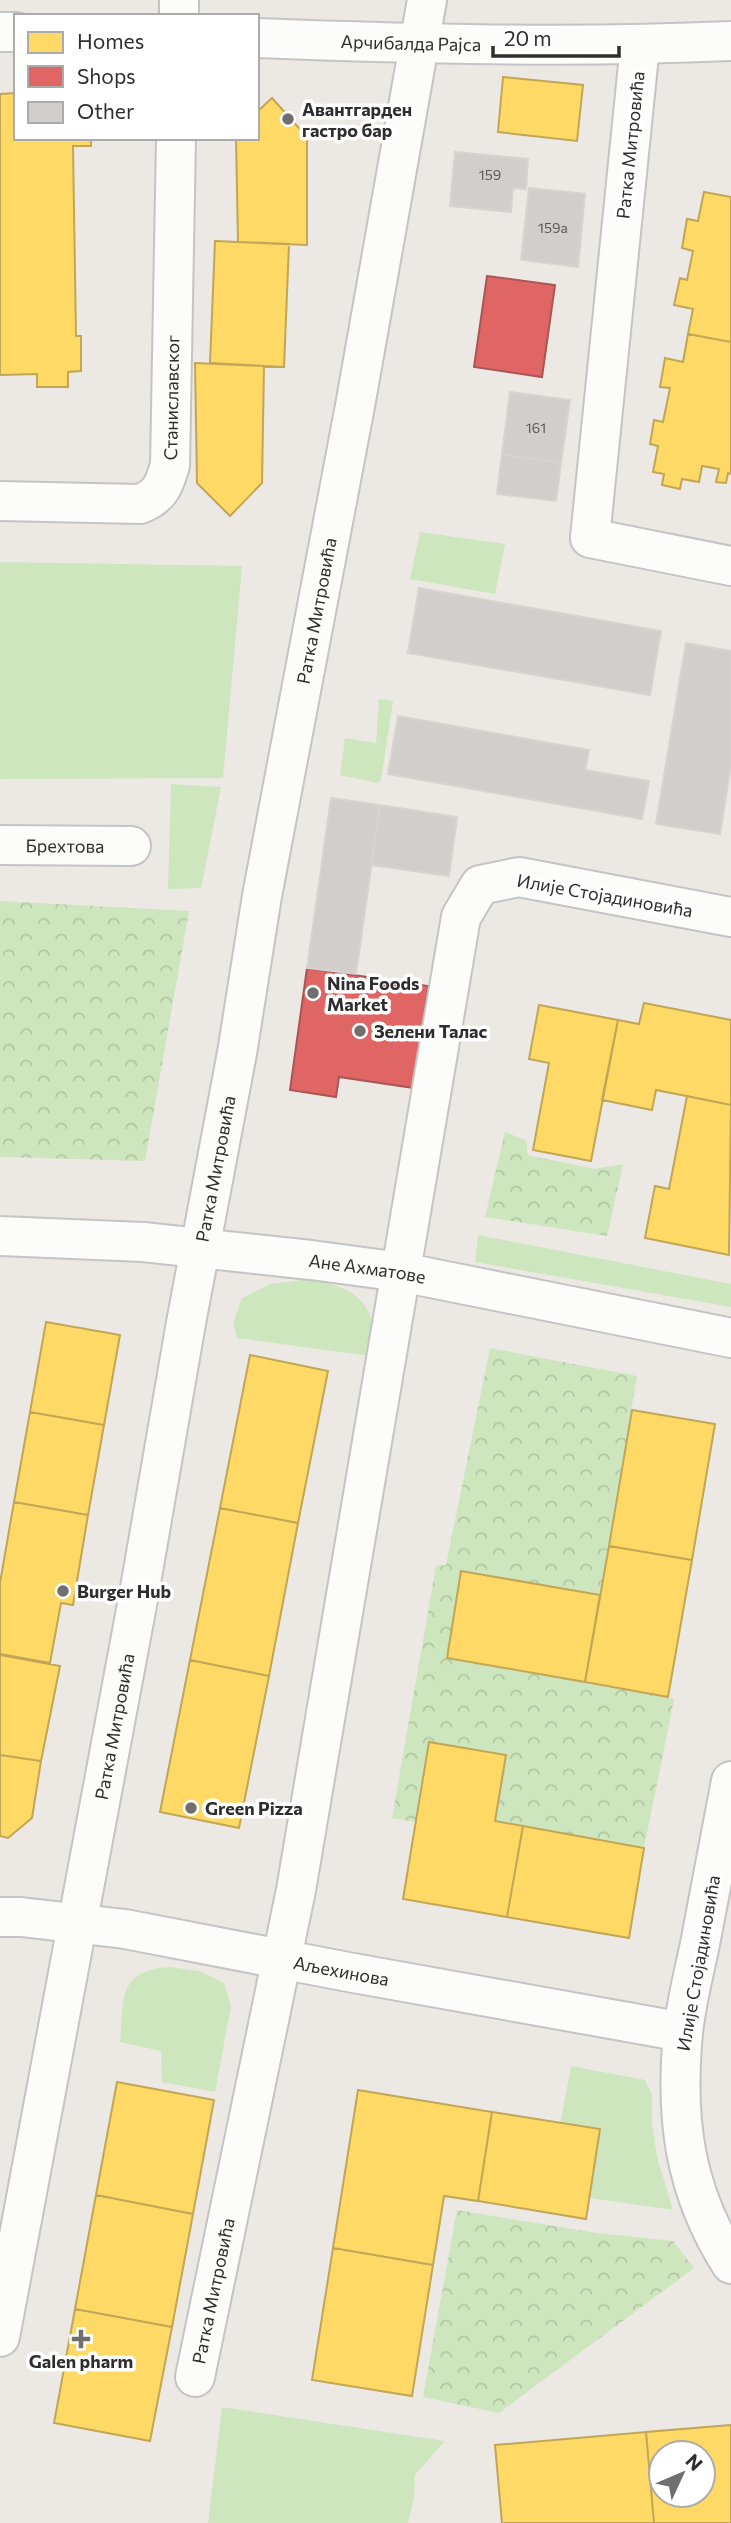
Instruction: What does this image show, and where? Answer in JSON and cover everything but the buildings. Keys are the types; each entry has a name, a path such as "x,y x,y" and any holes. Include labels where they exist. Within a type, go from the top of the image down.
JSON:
{"street":[{"name":"Ратка Митровића","path":"0,2337 237,1053 262,896 427,0"},
{"name":"Арчибалда Рајса","path":"259,38 640,45 731,41"},
{"name":"Ратка Митровића","path":"640,45 590,538 731,566"},
{"name":"Станиславског","path":"0,501 140,504 154,498 165,481 170,465 176,140"},
{"name":"Брехтова","path":"0,845 131,846"},
{"name":"Илије Стојадиновића","path":"480,885 519,877 731,917"},
{"name":"Ратка Митровића","path":"195,2377 296,1890 461,917 480,885"},
{"name":"Ане Ахматове","path":"0,1236 143,1242 401,1272 731,1338"},
{"name":"Илије Стојадиновића","path":"731,1781 683,2032 680,2122 688,2166 702,2208 718,2244 731,2264"},
{"name":"Аљехинова","path":"0,1917 78,1923 683,2032"}],"green space":[{"path":"420,532 505,544 495,594 410,579"},
{"path":"0,562 242,566 223,778 0,779"},
{"path":"379,699 393,701 381,780 378,783 340,775 345,738 376,743"},
{"path":"171,784 221,787 201,888 168,889"},
{"path":"0,901 189,911 145,1161 0,1157"},
{"path":"505,1132 526,1140 528,1155 595,1169 623,1164 607,1236 485,1217"},
{"path":"478,1235 731,1284 731,1307 475,1262"},
{"path":"311,1279 341,1288 362,1302 372,1323 369,1356 237,1338 233,1323 242,1298 270,1284"},
{"path":"490,1348 637,1376 600,1595 462,1571 447,1658 674,1699 644,1848 495,1821 416,1822 392,1818 436,1566 446,1565"},
{"path":"169,1967 199,1971 224,1983 231,2006 215,2092 162,2082 161,2051 120,2042 124,2000 132,1981 140,1974"},
{"path":"571,2066 645,2080 652,2095 652,2124 657,2157 673,2210 589,2198 600,2129 560,2125"},
{"path":"457,2210 597,2233 673,2241 694,2268 499,2413 423,2397"},
{"path":"222,2407 445,2441 415,2475 414,2497 408,2523 208,2523"}],"place":[{"name":"Авантгарден гастро бар","path":"288,119"},
{"name":"Nina Foods Market","path":"313,993"},
{"name":"Зелени Талас","path":"360,1031"},
{"name":"Burger Hub","path":"63,1591"},
{"name":"Green Pizza","path":"191,1808"},
{"name":"Galen pharm","path":"81,2339"}]}
